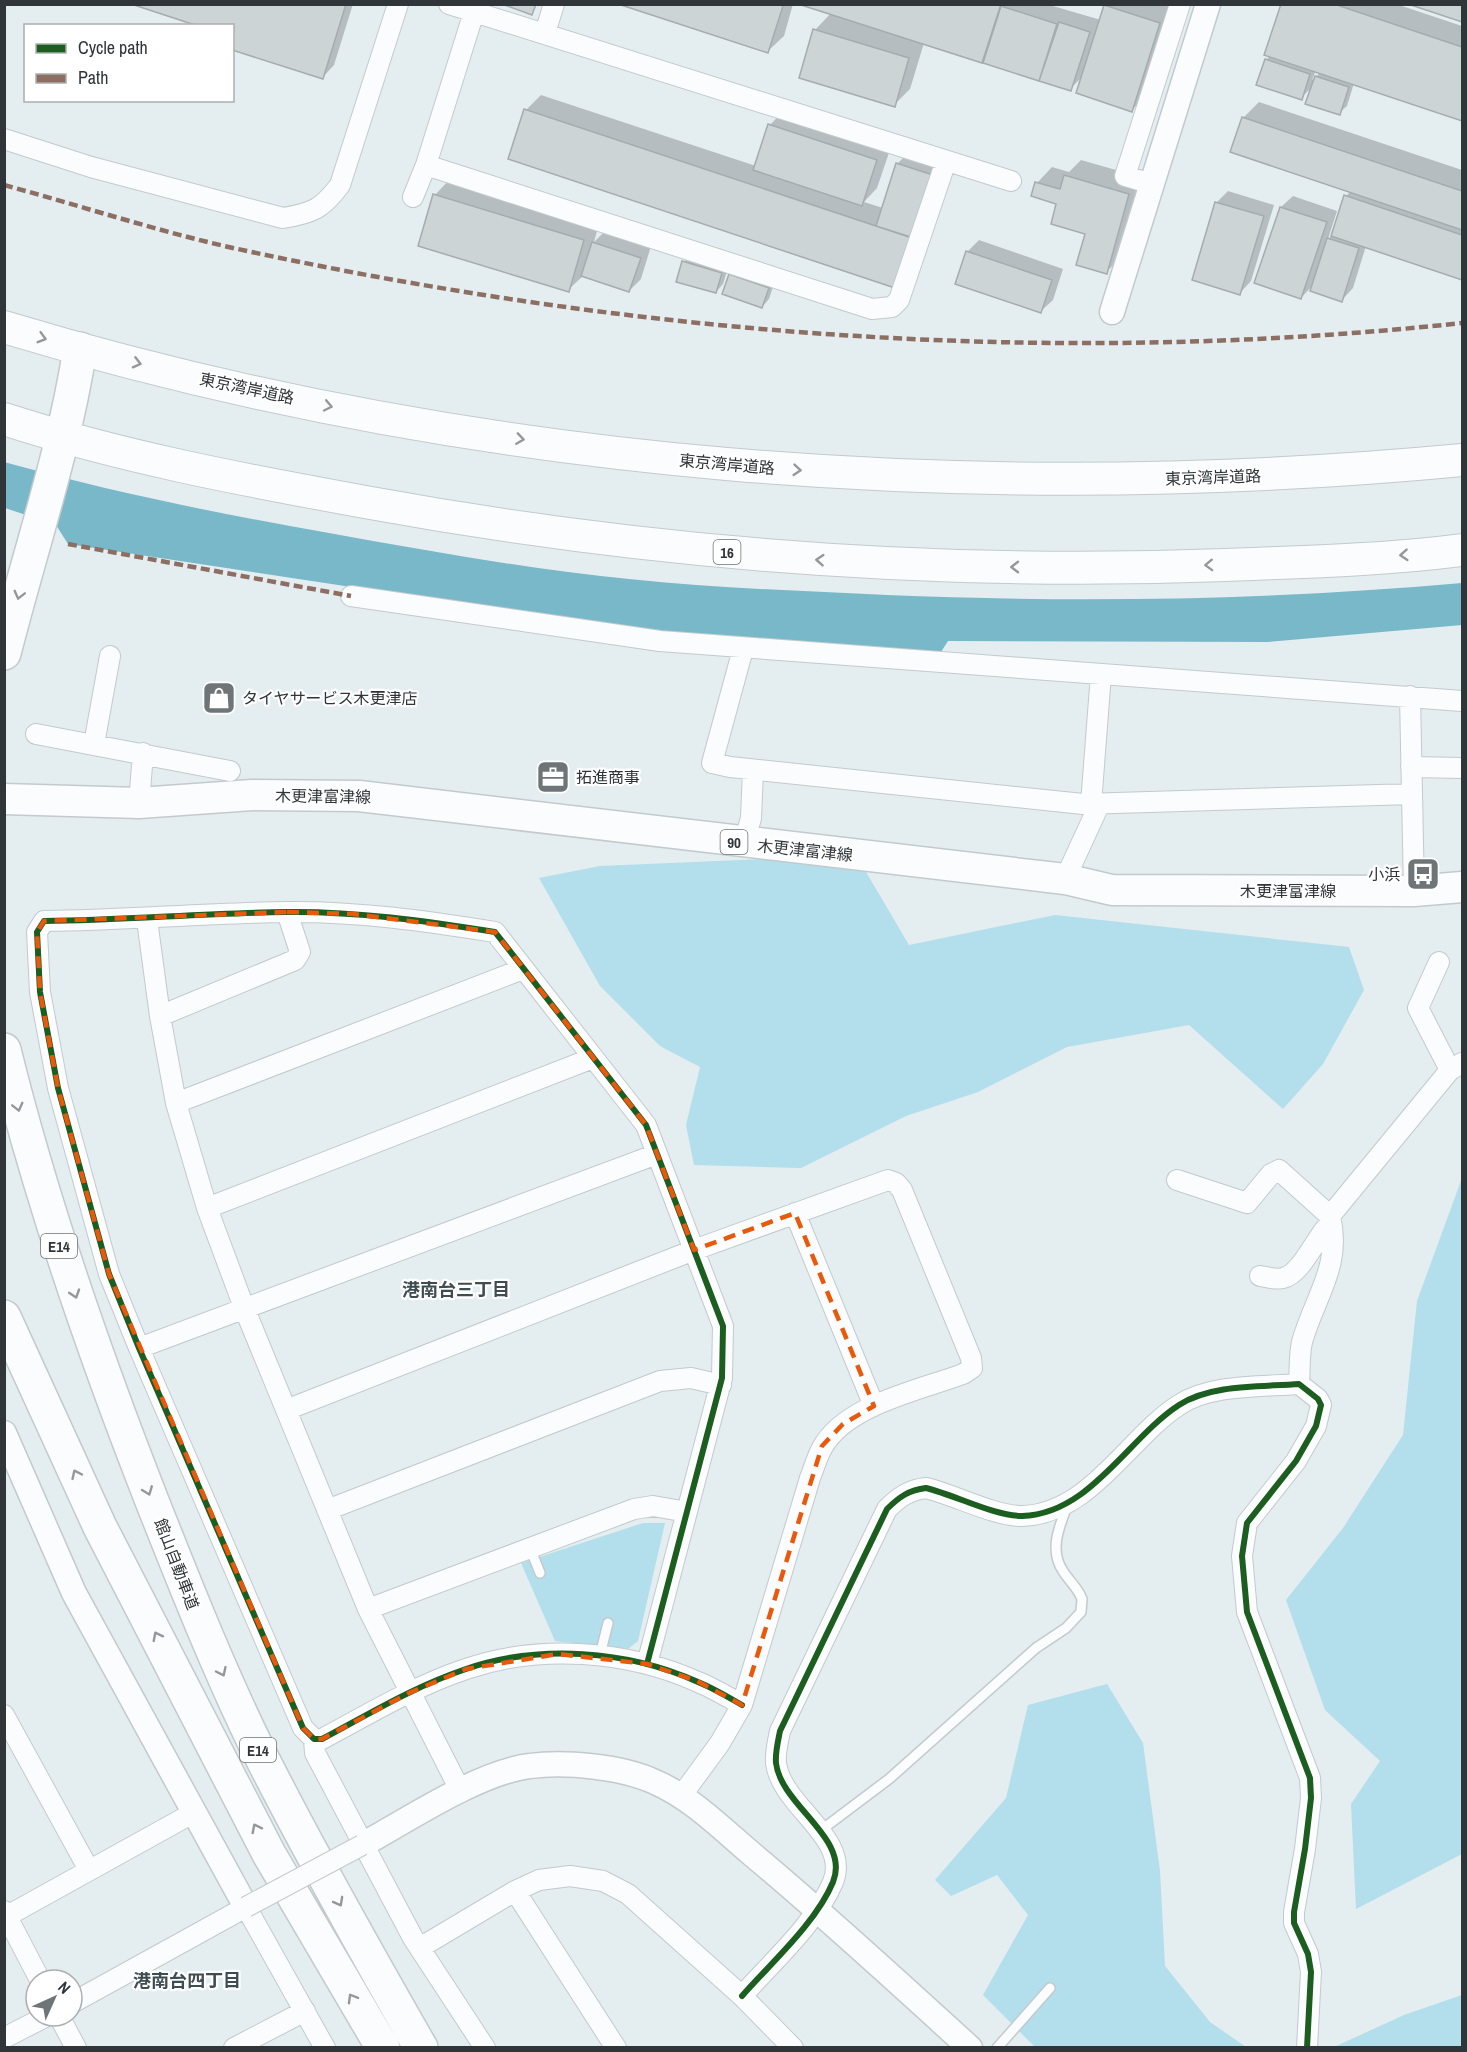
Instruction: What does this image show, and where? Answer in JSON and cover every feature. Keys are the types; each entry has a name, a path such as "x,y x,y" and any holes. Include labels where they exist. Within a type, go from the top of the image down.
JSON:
{"highway":[{"name":"東京湾岸道路","path":"4,327 80,349 225,384 455,430 617,453 794,470 972,478 1098,480 1329,472 1462,460"},
{"path":"4,653 26,537 56,435 61,391 80,349"},
{"name":"16","path":"4,419 56,435 302,491 454,518 612,541 742,554 953,567 1151,567 1271,563 1462,550"},
{"path":"4,572 26,537"},
{"name":"館山自動車道","path":"4,1050 24,1130 81,1311 199,1620 260,1754 311,1852 421,2048"},
{"name":"E14","path":"4,1317 100,1527 263,1843 383,2048"}],"main road":[{"name":"木更津富津線","path":"4,799 139,803 252,795 360,796 1065,879 1112,890 1414,891 1462,887"}],"street":[{"path":"4,139 91,167 283,218 310,214 327,202 340,185 398,4"},
{"path":"449,4 1011,181"},
{"path":"544,33 554,4"},
{"path":"1152,184 1125,176 1180,4"},
{"path":"1112,312 1208,4"},
{"path":"413,197 426,165 474,12"},
{"path":"426,165 872,309 892,307 899,300 946,161"},
{"path":"351,596 660,641 743,649 1462,701"},
{"path":"743,649 712,763 753,770 945,792 1095,804 1412,795"},
{"path":"94,744 110,656"},
{"path":"1065,879 1095,804 1101,674"},
{"path":"1410,696 1414,891"},
{"path":"36,734 230,771"},
{"path":"139,803 143,753"},
{"path":"1412,767 1462,768"},
{"path":"744,843 751,818 753,770"},
{"path":"160,1016 294,960 300,952 287,912"},
{"path":"485,2048 413,1938 315,1753 314,1739 303,1728 109,1274 58,1088 40,992 37,932 45,921 147,920 287,912 353,914 495,932 646,1125 723,1326 724,1355 721,1385 647,1664"},
{"path":"147,920 160,1016 176,1103 207,1208 245,1310 368,1609 461,1792"},
{"path":"1260,1276 1282,1279 1295,1270 1377,1156 1456,1067 1418,1008 1439,962"},
{"path":"176,1103 523,969"},
{"path":"207,1208 593,1058"},
{"path":"139,1348 657,1154"},
{"path":"1177,1180 1247,1203 1270,1174 1279,1170 1331,1219 1335,1239 1333,1256 1301,1344 1299,1384"},
{"path":"286,1410 694,1250 888,1179 896,1183 958,1327 972,1368 963,1374 874,1406 843,1424 822,1446 810,1478 742,1705 720,1743 682,1795"},
{"path":"795,1213 874,1406"},
{"path":"327,1510 660,1381 691,1378 721,1385"},
{"path":"742,1996 818,1909 834,1880 836,1865 833,1850 785,1785 776,1764 777,1749 780,1731 887,1509 898,1497 913,1490 926,1488 1015,1515 1024,1516 1068,1504 1114,1466 1179,1404 1202,1393 1299,1384 1318,1399 1321,1405 1316,1426 1296,1461 1247,1523 1242,1557 1247,1612 1310,1778 1311,1798 1305,1849 1294,1912 1294,1923 1308,1954 1311,1972 1307,2048"},
{"path":"4,1433 74,1593 193,1813 325,2048"},
{"path":"368,1609 634,1509 653,1506 687,1512"},
{"path":"314,1739 322,1739 409,1693 466,1669 509,1659 558,1654 600,1655 647,1664 698,1681 742,1705"},
{"path":"4,1715 89,1870"},
{"path":"84,1996 482,1781 530,1766 586,1766 643,1778 682,1795 818,1909 970,2048"},
{"path":"34,1968 6,1914 193,1813"},
{"path":"421,1947 515,1891 539,1880 570,1876 603,1881 628,1894 742,1996 793,2048"},
{"path":"515,1891 616,2048"},
{"path":"234,2048 305,2011"},
{"path":"4,2038 24,2028"},
{"path":"65,2028 76,2048"}],"lane":[{"path":"820,1831 889,1779 1036,1648 1066,1628 1081,1612 1082,1599 1061,1569 1055,1546 1068,1504"},
{"path":"531,1548 540,1573"},
{"path":"600,1655 608,1623"},
{"path":"996,2048 1050,1988"}],"highlighted area":[{"path":"287,912 353,914 495,932 646,1125 694,1250 795,1213 874,1406 843,1424 822,1446 742,1705 697,1681 647,1664 558,1654 466,1669 409,1693 322,1739 314,1739 303,1728 109,1274 58,1088 40,992 37,932 44,921"}],"shaded area":[{"path":"4,462 126,493 247,518 441,553 591,575 758,589 1031,599 1247,596 1462,583 1462,625 1268,642 948,641 939,655 668,635 68,544 56,525 5,508"},
{"path":"856,855 909,945 1055,915 1349,947 1364,990 1323,1064 1283,1109 1189,1025 1067,1047 978,1092 906,1116 801,1168 694,1165 686,1125 700,1067 660,1046 600,986 539,878 600,866"},
{"path":"1462,1178 1462,1854 1356,1909 1351,1804 1380,1761 1325,1710 1286,1600 1343,1528 1403,1435 1417,1301"},
{"path":"643,1523 665,1523 638,1641 628,1649 555,1641 521,1563"},
{"path":"1107,1684 1143,1743 1160,1871 1165,1966 1210,2022 1246,2047 1035,2047 983,1995 1028,1915 997,1875 951,1896 935,1880 1006,1798 1028,1705"},
{"path":"1462,1995 1462,2047 1334,2047 1404,2015"}],"building":[{"path":"131,4 346,4 323,79 234,51 234,24 192,24"},
{"path":"502,4 536,4 532,15"},
{"path":"618,4 778,4 783,6 768,53"},
{"path":"798,4 1001,4 982,63"},
{"path":"1281,4 1334,4 1462,47 1462,121 1264,55"},
{"path":"1408,4 1462,4 1462,22"},
{"path":"1104,5 1160,23 1132,112 1076,93"},
{"path":"1001,6 1057,24 1039,81 983,63"},
{"path":"1059,22 1090,32 1071,91 1039,81"},
{"path":"813,29 909,58 895,107 799,78"},
{"path":"1265,59 1310,74 1302,100 1256,85"},
{"path":"1315,76 1349,87 1340,115 1305,104"},
{"path":"524,109 915,239 898,289 508,159"},
{"path":"1242,117 1462,191 1462,230 1230,152"},
{"path":"768,124 877,160 862,206 753,170"},
{"path":"896,163 936,176 917,239 876,226"},
{"path":"1064,175 1129,194 1107,274 1076,265 1085,234 1051,224 1056,204 1031,196 1035,182 1060,189"},
{"path":"433,194 584,240 569,292 418,246"},
{"path":"1344,195 1462,235 1462,280 1331,236"},
{"path":"1215,202 1264,216 1240,295 1192,280"},
{"path":"1280,207 1327,222 1301,299 1254,283"},
{"path":"1327,238 1359,248 1342,302 1310,291"},
{"path":"592,242 641,258 629,292 581,276"},
{"path":"966,251 1052,280 1041,313 955,284"},
{"path":"682,261 722,273 716,293 676,282"},
{"path":"729,274 769,288 762,308 722,294"}],"marked path":[{"path":"4,185 217,244 398,281 549,305 701,323 852,336 1004,342 1157,342 1309,336 1462,323"},
{"path":"68,544 351,596"}],"cycle path":[{"path":"647,1664 722,1378 723,1326 646,1125 495,932 391,918 312,912 44,921 37,932 40,992 58,1088 109,1274 303,1728 314,1739 322,1739 392,1701 466,1669 494,1661 553,1654 613,1657 642,1663 698,1682 742,1705"},
{"path":"742,1996 816,1912 833,1882 836,1866 832,1851 824,1836 790,1794 781,1779 776,1763 777,1747 780,1731 887,1509 914,1490 926,1488 999,1513 1022,1516 1046,1512 1088,1489 1160,1419 1192,1398 1221,1390 1299,1384 1318,1399 1321,1405 1316,1426 1296,1461 1247,1523 1242,1556 1247,1612 1310,1778 1311,1798 1305,1849 1294,1912 1294,1923 1308,1954 1311,1972 1307,2048"}],"place":[{"name":"タイヤサービス木更津店","path":"219,698"},
{"name":"拓進商事","path":"553,777"},
{"name":"小浜","path":"1423,874"}],"district":[{"name":"港南台三丁目","path":"456,1289"},
{"name":"港南台四丁目","path":"187,1980"}]}
